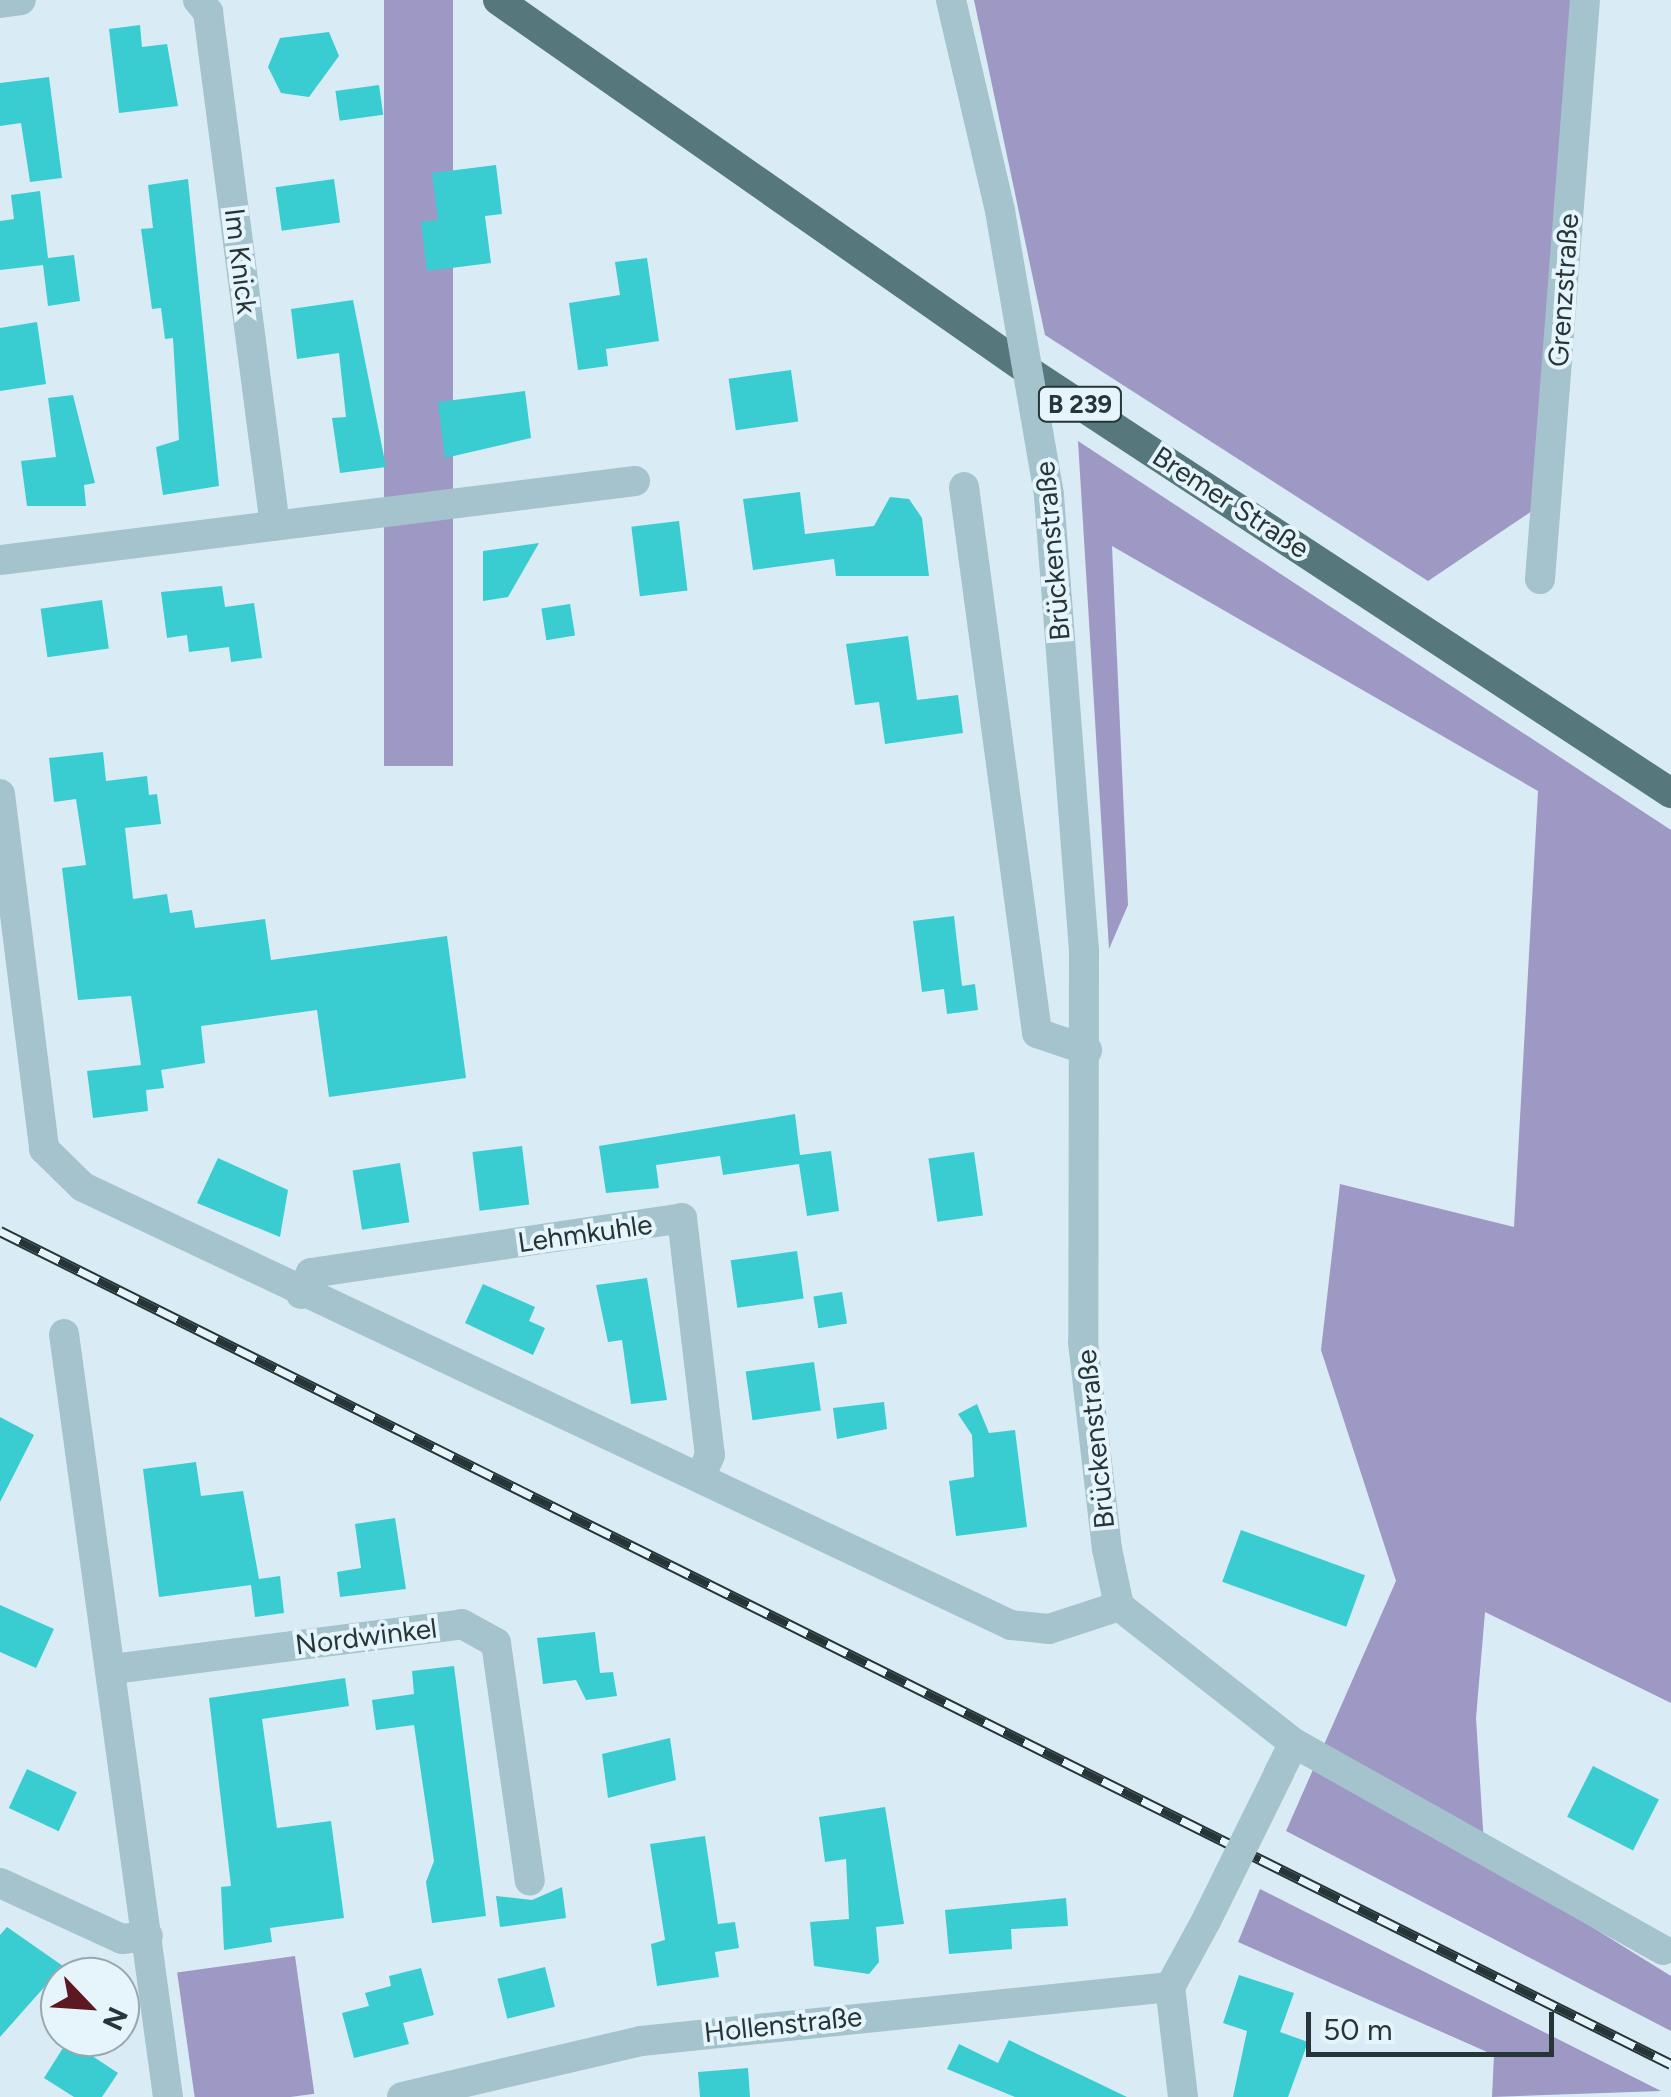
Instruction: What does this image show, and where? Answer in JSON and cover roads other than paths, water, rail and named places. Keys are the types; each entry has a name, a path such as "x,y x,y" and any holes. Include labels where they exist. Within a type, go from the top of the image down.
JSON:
{"main road":[{"name":"Bremer Straße","path":"498,0 1030,372 1671,793"}],"street":[{"path":"0,2 22,0"},
{"name":"Im Knick","path":"198,0 208,12 275,526"},
{"name":"Brückenstraße","path":"951,0 1000,211 1049,496 1086,1050 1083,1342 1119,1606"},
{"name":"Grenzstraße","path":"1540,580 1585,0"},
{"path":"0,560 636,481"},
{"path":"964,487 1037,1033 1086,1050"},
{"path":"0,794 8,936 39,1119 58,1168 113,1205 1010,1625 1050,1629 1119,1606 1294,1742 1664,1950"},
{"name":"Lehmkuhle","path":"301,1294 312,1273 682,1218 710,1456 700,1477"},
{"path":"64,1334 113,1668 168,2097"},
{"name":"Nordwinkel","path":"113,1668 462,1624 496,1643 530,1881"},
{"path":"1183,2097 1170,1986 1294,1742"},
{"path":"0,1883 122,1939 148,1936"},
{"name":"Hollenstraße","path":"402,2097 641,2041 1170,1986"}],"railway":[{"path":"0,1231 1671,2064"}]}
